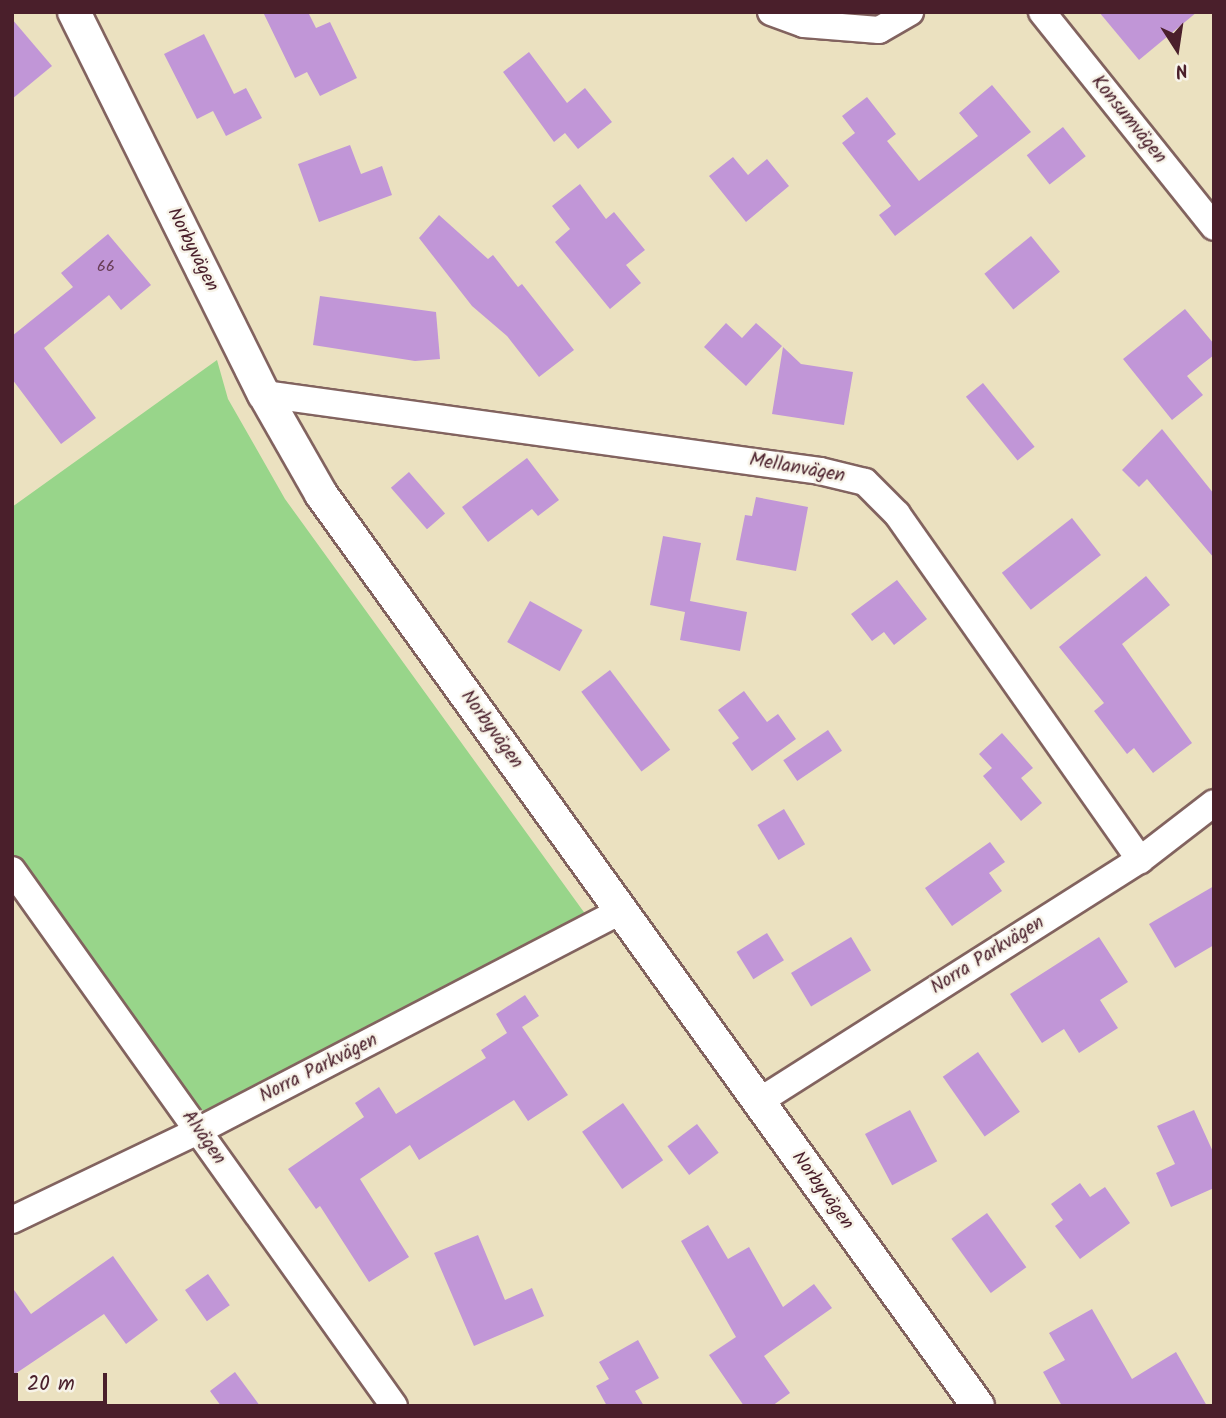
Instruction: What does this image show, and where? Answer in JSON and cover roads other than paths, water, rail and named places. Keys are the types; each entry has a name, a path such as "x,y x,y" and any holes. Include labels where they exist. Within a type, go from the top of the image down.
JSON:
{"street":[{"name":"Norbyvägen","path":"74,12 264,394 321,494 978,1406"},
{"path":"771,12 804,24 879,30 910,12"},
{"name":"Konsumvägen","path":"1042,12 1214,227"},
{"name":"Mellanvägen","path":"264,394 820,471 865,482 897,514 1140,860"},
{"name":"Norra Parkvägen","path":"758,1102 1140,860 1214,803"},
{"name":"Alvägen","path":"12,870 394,1406"},
{"name":"Norra Parkvägen","path":"12,1220 198,1131 622,910"}]}
